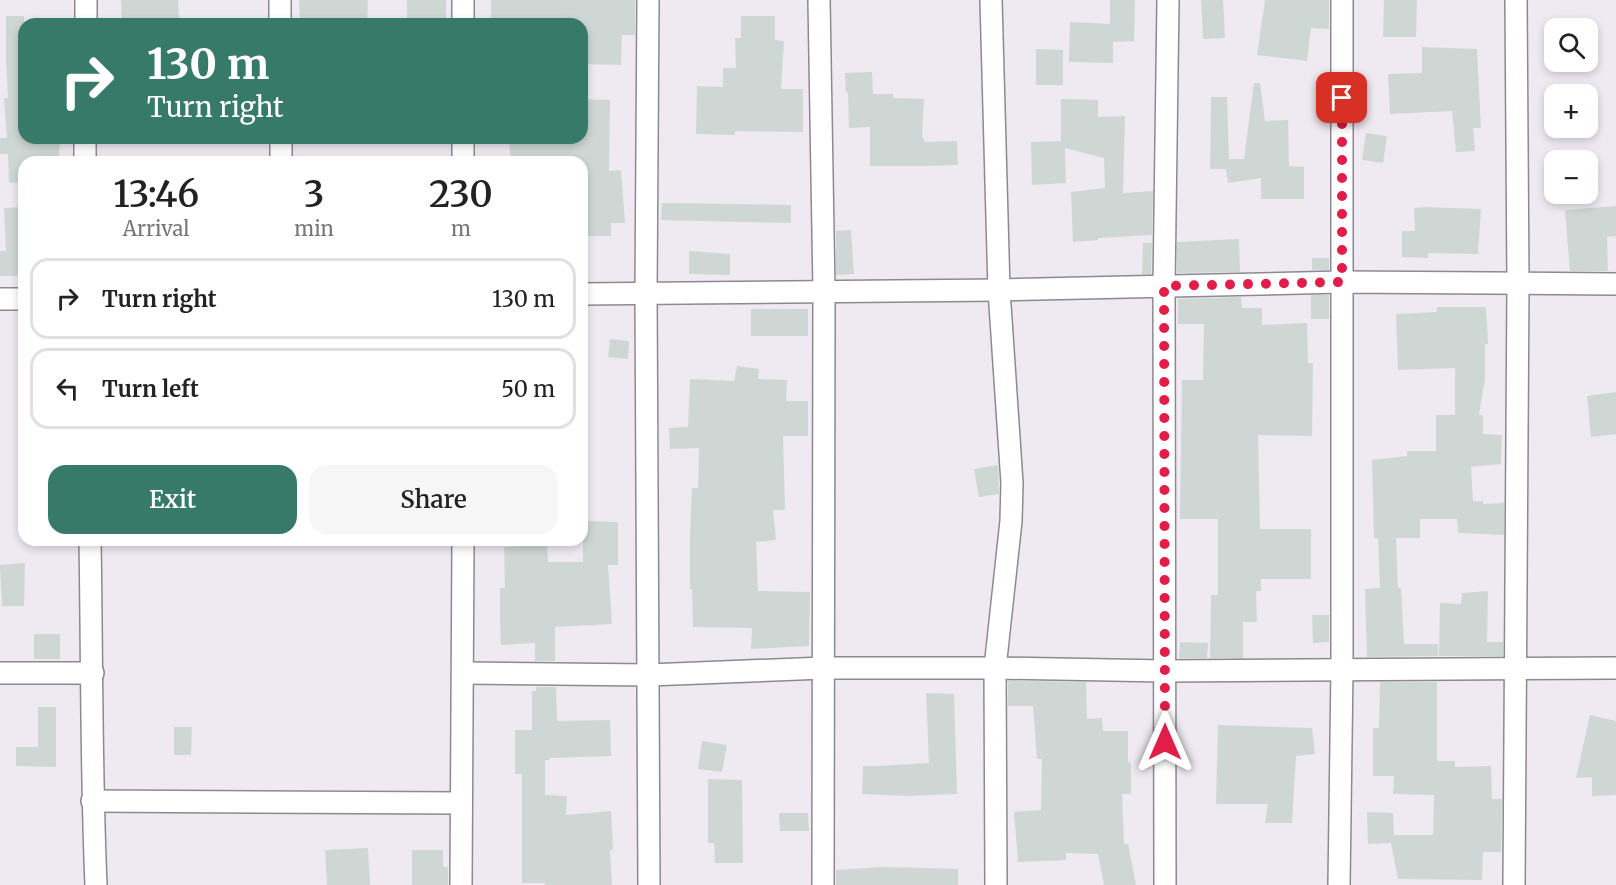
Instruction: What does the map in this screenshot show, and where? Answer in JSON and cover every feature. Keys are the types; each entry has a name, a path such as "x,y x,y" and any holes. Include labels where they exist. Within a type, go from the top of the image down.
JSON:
{"street":[{"path":"86,0 86,18"},
{"path":"280,0 280,18"},
{"path":"463,0 463,18"},
{"path":"648,0 646,293 649,885"},
{"path":"819,0 824,291 823,885"},
{"path":"991,0 999,290 1011,483 1011,521 995,668 996,885"},
{"path":"1165,885 1164,286 1168,0"},
{"path":"1339,885 1342,670 1342,0"},
{"path":"1514,885 1518,284 1516,0"},
{"path":"588,294 999,290 1342,282 1616,284"},
{"path":"0,299 18,299"},
{"path":"90,546 93,673 92,801 96,885"},
{"path":"461,885 463,546"},
{"path":"463,673 649,675 823,668 1165,671 1616,668"},
{"path":"0,673 93,673"},
{"path":"92,801 461,803"}],"building":[{"path":"121,0 178,0 179,18 122,18"},
{"path":"299,0 368,0 367,18 300,18"},
{"path":"407,0 446,0 446,18 407,18"},
{"path":"491,0 635,0 635,35 622,35 621,65 588,64 588,18 491,18"},
{"path":"1110,0 1135,0 1134,41 1113,42 1113,63 1069,62 1070,22 1110,24"},
{"path":"1201,0 1223,0 1225,38 1203,39"},
{"path":"1265,0 1329,0 1329,29 1311,28 1307,61 1257,55"},
{"path":"1384,0 1417,0 1416,37 1383,37"},
{"path":"6,16 24,16 24,18 18,18 18,144 60,144 59,156 18,156 18,182 9,183 8,154 0,154 0,138 7,138 4,98 8,98"},
{"path":"741,16 775,16 775,40 784,41 781,89 803,89 803,132 735,131 735,135 696,134 697,86 723,87 723,68 736,68 735,38 741,38"},
{"path":"1422,47 1477,49 1481,128 1473,128 1475,151 1456,152 1452,111 1390,114 1388,74 1422,73"},
{"path":"1036,49 1063,50 1063,85 1036,85"},
{"path":"872,72 873,94 893,94 893,98 924,99 922,138 924,142 957,141 958,165 870,166 870,127 849,128 845,73"},
{"path":"1254,83 1260,83 1265,121 1288,120 1289,166 1304,167 1304,199 1261,199 1261,178 1228,183 1226,169 1210,169 1211,97 1227,97 1229,159 1244,159"},
{"path":"588,99 610,100 609,171 621,170 625,223 611,223 611,236 588,236 588,156 510,156 509,144 588,144"},
{"path":"1061,99 1098,100 1098,117 1125,116 1123,193 1153,191 1152,235 1073,242 1071,192 1105,188 1104,158 1065,148 1066,183 1032,185 1031,142 1061,141"},
{"path":"1366,133 1387,136 1383,163 1362,160"},
{"path":"662,203 791,205 791,223 661,220"},
{"path":"1616,206 1616,236 1607,237 1608,271 1570,271 1565,210"},
{"path":"18,207 18,276 0,276 0,251 6,251 4,208"},
{"path":"1414,208 1481,209 1478,254 1428,253 1428,258 1402,257 1402,231 1415,231"},
{"path":"851,230 854,274 836,275 836,231"},
{"path":"1239,239 1240,272 1177,273 1177,242"},
{"path":"1143,243 1152,243 1151,274 1142,274"},
{"path":"689,251 730,254 730,275 689,274"},
{"path":"1312,258 1329,258 1329,270 1312,270"},
{"path":"1311,295 1329,295 1329,319 1311,319"},
{"path":"1241,297 1242,308 1262,308 1262,325 1307,323 1308,363 1313,363 1312,436 1258,435 1260,529 1311,529 1311,579 1261,579 1261,591 1256,591 1257,622 1243,622 1243,658 1210,658 1211,595 1218,595 1218,519 1180,519 1182,380 1203,380 1204,324 1178,324 1178,299"},
{"path":"1437,307 1486,307 1488,344 1485,344 1485,378 1479,415 1483,415 1483,434 1502,435 1501,464 1471,467 1473,501 1483,501 1483,504 1504,503 1504,535 1458,533 1457,519 1420,519 1420,538 1396,538 1404,644 1438,644 1438,656 1367,657 1365,589 1380,588 1378,538 1374,538 1372,460 1407,456 1407,451 1436,451 1436,415 1455,415 1455,368 1398,370 1396,314 1437,312"},
{"path":"751,309 808,309 808,336 751,336"},
{"path":"610,339 629,341 628,359 608,357"},
{"path":"737,366 759,369 758,379 787,380 786,401 808,401 808,436 783,436 785,510 773,510 776,540 756,542 758,591 810,592 809,646 751,649 752,628 693,627 690,535 692,488 698,488 699,448 670,449 669,428 688,427 690,379 734,381"},
{"path":"1616,392 1616,434 1591,437 1587,396"},
{"path":"998,465 999,494 979,497 974,469"},
{"path":"588,521 618,522 618,565 608,565 612,624 555,627 555,661 535,661 535,643 501,645 500,588 505,588 504,547 547,546 548,562 583,562 583,546 588,546"},
{"path":"25,563 24,606 2,606 0,565"},
{"path":"1488,591 1487,642 1503,642 1503,656 1439,656 1440,603 1461,604 1462,593"},
{"path":"1312,615 1329,615 1329,642 1313,643"},
{"path":"34,634 60,634 60,659 34,659"},
{"path":"1180,642 1208,643 1207,658 1179,658"},
{"path":"1008,681 1086,682 1087,719 1102,718 1103,731 1128,731 1131,794 1122,794 1124,844 1128,844 1136,885 1104,885 1098,854 1066,853 1066,860 1018,862 1014,812 1041,810 1042,759 1037,759 1033,706 1008,706"},
{"path":"1380,682 1437,682 1437,761 1455,761 1455,767 1491,766 1492,799 1502,799 1501,852 1483,852 1482,880 1398,879 1391,843 1368,844 1367,812 1393,813 1394,835 1433,835 1434,795 1393,794 1394,776 1373,776 1373,728 1379,728"},
{"path":"536,687 556,687 557,721 610,720 611,756 545,760 545,795 567,796 566,815 611,811 612,885 522,883 522,774 515,774 515,730 532,730 532,691 536,691"},
{"path":"926,693 954,694 957,794 909,796 862,794 863,766 929,763"},
{"path":"38,707 56,707 56,767 16,766 16,747 38,747"},
{"path":"1590,715 1616,721 1616,795 1592,796 1592,777 1576,778"},
{"path":"1218,725 1312,728 1315,754 1296,756 1292,823 1265,823 1268,804 1216,804"},
{"path":"174,727 192,727 191,755 174,755"},
{"path":"702,741 727,745 722,772 698,769"},
{"path":"708,779 742,780 743,863 715,863 714,843 708,843"},
{"path":"779,813 808,813 809,831 780,831"},
{"path":"368,848 370,885 327,885 325,850"},
{"path":"412,850 443,850 443,867 448,867 448,885 412,885"},
{"path":"883,867 958,869 958,885 836,885 836,870"}],"route":[{"path":"1165,742 1164,286 1342,282 1342,98"}]}
